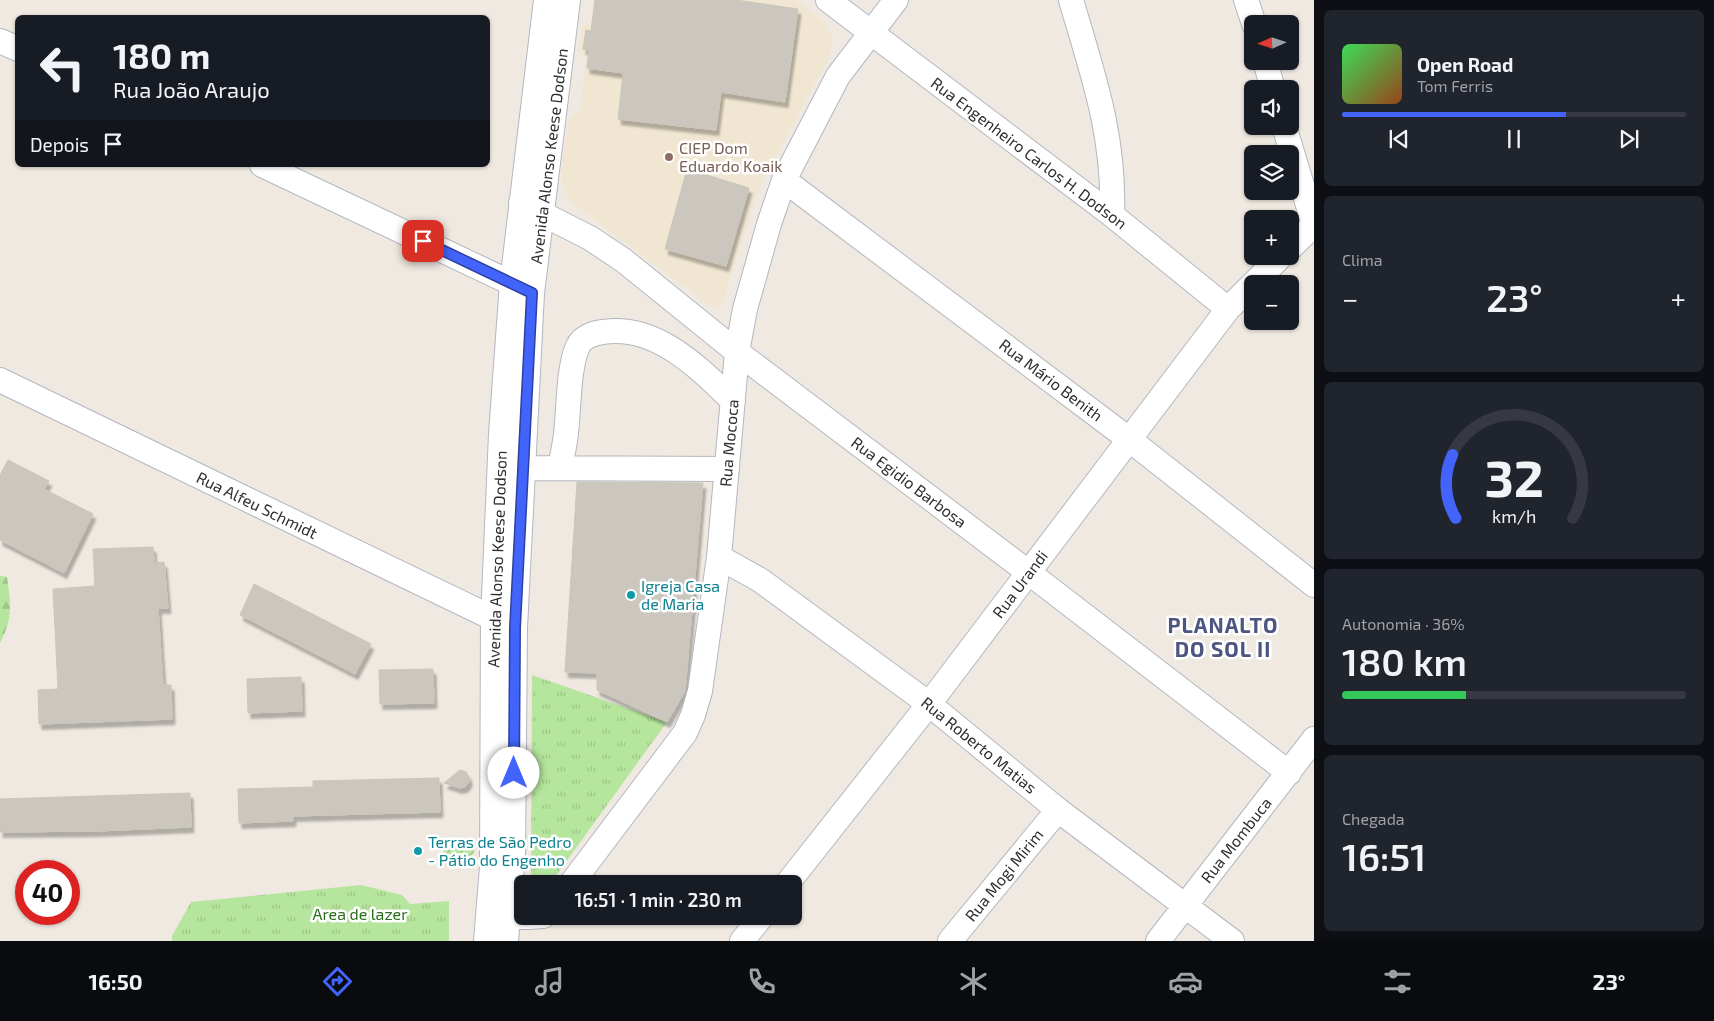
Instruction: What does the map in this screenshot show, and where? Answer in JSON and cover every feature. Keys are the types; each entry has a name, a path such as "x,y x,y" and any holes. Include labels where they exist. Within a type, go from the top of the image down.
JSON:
{"street":[{"name":"Avenida Alonso Keese Dodson","path":"486,941 492,867 493,620 501,434 522,288 531,208 546,0"},
{"name":"Avenida Alonso Keese Dodson","path":"531,208 568,0"},
{"name":"Rua Engenheiro Carlos H. Dodson","path":"828,0 1112,215 1228,308"},
{"name":"Rua Mococa","path":"578,875 684,733 693,715 700,691 719,557 737,352 745,309 784,180 838,76 896,0"},
{"path":"1071,0 1101,104 1109,140 1113,180 1112,215"},
{"path":"1246,0 1251,15"},
{"path":"0,41 15,48"},
{"path":"1287,135 1314,225 1299,239"},
{"path":"266,167 522,288"},
{"name":"Rua Mário Benith","path":"784,180 1130,440 1314,585"},
{"name":"Rua Egidio Barbosa","path":"531,208 590,238 623,260 737,352 1028,572 1289,773"},
{"name":"Rua Urandi","path":"1262,275 1273,265"},
{"name":"Avenida Alonso Keese Dodson","path":"506,941 510,915 513,853 515,628 523,468 522,288"},
{"name":"Rua Urandi","path":"794,875 929,704 1228,308 1244,293"},
{"path":"560,467 566,434 572,374 578,346 585,338 597,333 615,330 645,336 682,354 733,401"},
{"name":"Rua Alfeu Schmidt","path":"0,380 493,620 515,628"},
{"path":"523,468 727,469"},
{"name":"Rua Roberto Matias","path":"719,557 760,580 929,704 1058,810 1232,941"},
{"name":"Rua Mombuca","path":"1158,941 1314,739"},
{"name":"Rua Mogi Mirim","path":"950,941 1058,810"},
{"path":"510,915 514,915"},
{"path":"742,941 755,925"}],"shaded area":[{"name":"CIEP Dom Eduardo Koaik","path":"594,0 796,0 823,21 832,37 829,57 760,186 721,307 714,308 649,261 573,203 564,192 561,172 569,120 580,109 587,53 579,52 582,25 591,26"}],"green space":[{"path":"0,576 7,577 10,611 7,626 0,643"},
{"path":"532,675 667,722 556,875 531,875"},
{"path":"470,843 474,845 474,853 471,856 448,857 443,850 447,844"},
{"name":"Area de lazer","path":"361,885 402,895 410,904 449,901 449,941 172,941 172,936 191,902"}],"building":[{"path":"595,0 736,0 798,9 785,102 721,92 716,130 618,119 623,73 587,68 589,50 583,49 586,30 591,31"},
{"path":"687,169 749,188 726,266 665,249"},
{"path":"8,460 49,481 44,489 93,514 64,573 0,540 0,475"},
{"name":"Igreja Casa de Maria","path":"577,482 703,483 685,691 667,722 597,690 597,673 565,672"},
{"path":"153,547 154,563 164,562 168,608 158,608 163,685 171,685 172,719 39,724 38,690 58,689 53,589 95,586 93,549"},
{"path":"254,584 371,644 355,674 240,615"},
{"path":"433,669 434,703 380,704 379,670"},
{"path":"301,677 302,711 248,713 247,679"},
{"path":"460,770 466,772 469,777 469,782 465,787 459,788 444,783"},
{"path":"439,778 440,812 293,816 293,821 239,823 238,789 313,787 313,781"},
{"path":"190,793 191,827 97,831 0,832 0,799"}],"place":[{"name":"CIEP Dom Eduardo Koaik","path":"669,157"},
{"name":"Igreja Casa de Maria","path":"631,595"},
{"name":"Terras de São Pedro - Pátio do Engenho","path":"418,851"}],"district":[{"name":"PLANALTO DO SOL II","path":"1223,638"}],"route":[{"path":"423,241 532,293 515,628 514,773"}]}
